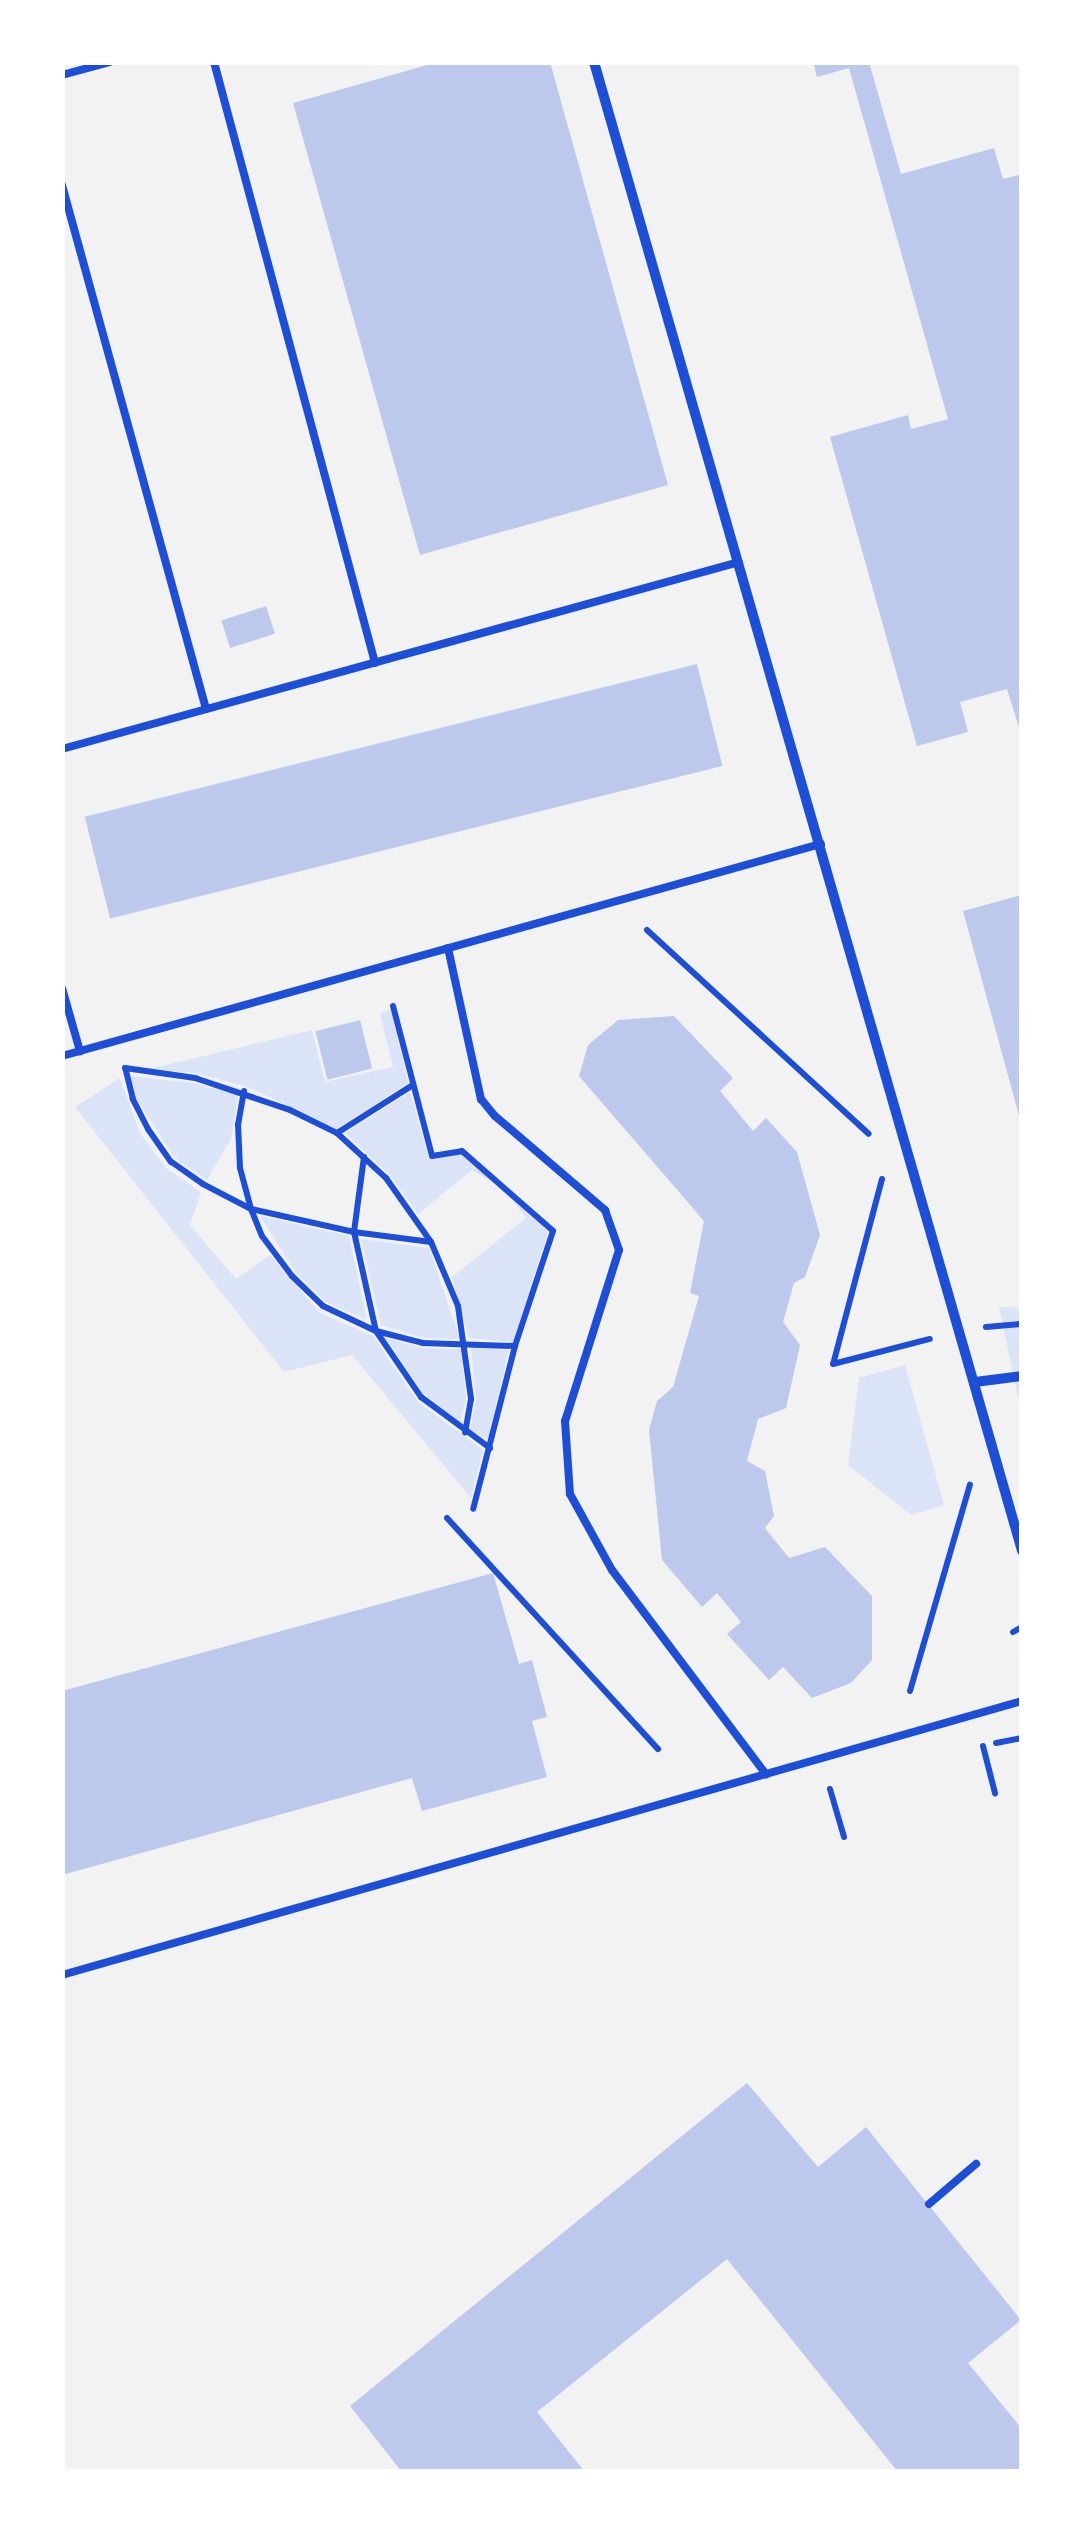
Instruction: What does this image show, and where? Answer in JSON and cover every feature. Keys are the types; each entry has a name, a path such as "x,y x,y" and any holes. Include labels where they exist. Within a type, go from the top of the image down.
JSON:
{"street":[{"path":"594,62 1022,1551"},
{"path":"976,1382 1022,1376"}],"lane":[{"path":"62,75 110,62"},
{"path":"214,62 375,663"},
{"path":"62,185 206,709"},
{"path":"62,749 739,562"},
{"path":"62,1056 821,844"},
{"path":"448,948 481,1098 496,1116 605,1210 619,1250 565,1420 570,1494 612,1570 766,1774"},
{"path":"62,988 80,1051"},
{"path":"62,1975 1022,1700"},
{"path":"929,2204 976,2164"}],"path":[{"path":"647,930 878,1141"},
{"path":"393,1006 432,1156 462,1151 553,1231 515,1346 473,1509"},
{"path":"431,1242 354,1232 252,1209 171,1162 132,1099 125,1068 244,1091 337,1133 364,1157 408,1205 431,1242 458,1306 471,1399 465,1432"},
{"path":"337,1133 413,1085"},
{"path":"244,1091 238,1124 240,1168 252,1209 262,1236 292,1276 322,1306 376,1331 422,1343 515,1346"},
{"path":"364,1157 354,1232 376,1331 421,1397 490,1448"},
{"path":"885,1168 833,1364 930,1339"},
{"path":"910,1690 971,1480"},
{"path":"446,1518 658,1749"},
{"path":"1013,1632 1022,1627"},
{"path":"983,1746 995,1793"},
{"path":"830,1789 844,1837"}],"shaded area":[{"path":"391,1010 408,1083 337,1129 248,1087 195,1073 149,1069 312,1030 325,1082 393,1067 380,1013"},
{"path":"131,1076 193,1083 238,1095 231,1139 207,1180 175,1158 137,1100"},
{"path":"120,1078 140,1133 166,1168 201,1192 190,1225 236,1279 270,1255 320,1313 373,1336 418,1402 483,1450 471,1498 352,1355 284,1372 75,1107"},
{"path":"410,1092 429,1159 461,1154 492,1182 472,1170 418,1214 389,1174 345,1133"},
{"path":"511,1198 548,1232 513,1342 469,1338 452,1277 526,1218"},
{"path":"260,1216 349,1236 367,1320 326,1302 295,1272"},
{"path":"361,1239 429,1248 460,1339 425,1338 381,1325"},
{"path":"999,1307 1021,1308 1021,1411"},
{"path":"386,1338 421,1348 461,1349 466,1400 460,1423 423,1393"},
{"path":"471,1348 509,1350 488,1439 470,1430 476,1400"},
{"path":"905,1365 944,1505 911,1515 848,1465 859,1378"}],"building":[{"path":"438,62 550,62 668,485 420,555 293,103"},
{"path":"813,62 869,62 901,174 994,148 1003,179 1022,174 1022,737 1007,689 960,702 968,732 917,746 830,437 908,415 911,429 948,419 849,68 817,77"},
{"path":"266,606 275,634 230,648 221,621"},
{"path":"697,664 722,766 110,919 85,817"},
{"path":"1022,895 1022,1119 1020,1119 963,911"},
{"path":"674,1016 733,1078 720,1091 753,1131 766,1118 797,1152 820,1235 805,1277 794,1283 783,1322 800,1345 786,1408 758,1419 747,1461 765,1471 774,1516 765,1528 789,1558 825,1547 872,1596 872,1660 851,1683 812,1698 783,1667 769,1680 727,1634 741,1622 717,1593 702,1607 662,1560 649,1430 657,1401 673,1387 699,1296 690,1293 704,1221 579,1076 588,1045 618,1020"},
{"path":"360,1020 372,1069 327,1080 315,1031"},
{"path":"493,1573 519,1664 532,1660 547,1717 532,1721 547,1777 422,1811 412,1778 62,1875 62,1691"},
{"path":"747,2083 818,2167 866,2127 1021,2320 968,2363 1022,2429 1022,2472 898,2472 727,2259 537,2412 585,2472 402,2472 350,2406"}]}
